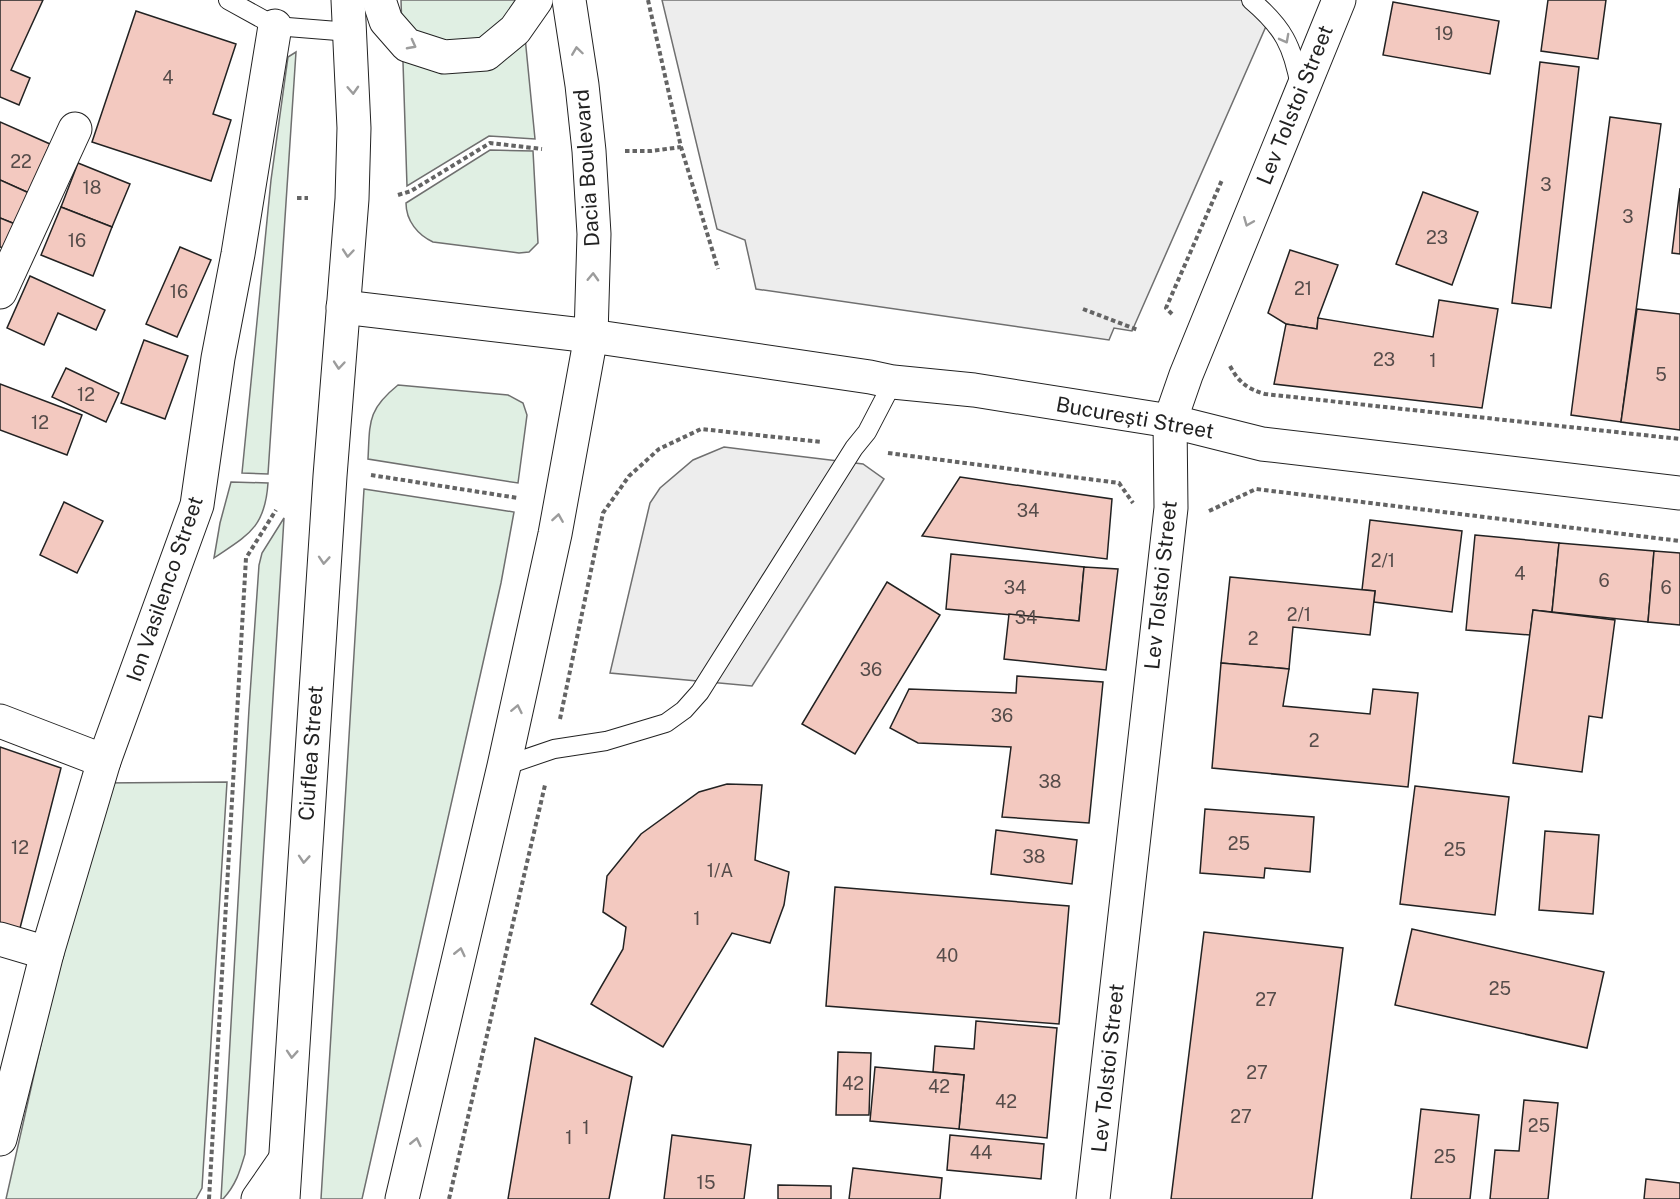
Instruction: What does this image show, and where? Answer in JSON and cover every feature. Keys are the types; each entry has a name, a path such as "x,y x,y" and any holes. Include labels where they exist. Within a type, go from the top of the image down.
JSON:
{"main road":[{"path":"379,0 386,21 407,45 444,57 486,54 516,30 536,0"},
{"name":"Dacia Boulevard","path":"570,0 589,151 594,234 591,336"},
{"name":"Lev Tolstoi Street","path":"1093,1199 1171,508 1170,421 1186,375 1339,0"},
{"path":"344,307 352,199 354,128 349,16"},
{"name":"Ion Vasilenco Street","path":"0,1139 47,953 104,761 197,505 218,358 238,254 275,26"},
{"path":"0,292 75,129"},
{"name":"București Street","path":"344,307 591,336 893,382 974,390 1170,421 1262,444 1680,493"},
{"name":"Ciuflea Street","path":"283,1199 329,488 344,307"},
{"path":"402,1199 504,766 555,534 591,336"},
{"path":"0,721 104,761"},
{"path":"0,939 47,953"},
{"path":"258,1199 285,1160"}],"lane":[{"path":"228,0 275,26 349,16"},
{"path":"1251,0 1267,13 1284,36 1296,62 1301,90"},
{"path":"504,766 554,749 606,741 666,723 684,710 700,693 854,448 867,432 893,382"}],"path":[{"path":"648,0 681,147 718,269"},
{"path":"398,195 411,191 490,143 542,150"},
{"path":"624,151 651,151 681,147"},
{"path":"297,198 308,198"},
{"path":"1083,309 1138,330"},
{"path":"1230,366 1241,383 1251,390 1265,394 1680,439"},
{"path":"449,1199 554,749 603,513 629,476 659,449 701,429 800,439 1119,483 1136,506"},
{"path":"371,475 518,498"},
{"path":"1209,511 1256,489 1680,541"},
{"path":"209,1199 246,558 276,510"}],"green space":[{"path":"401,0 520,0 535,139 489,136 407,186"},
{"path":"296,52 268,474 242,473 271,180 288,57"},
{"path":"490,150 533,151 538,243 529,252 519,253 433,242 418,231 408,216 406,203"},
{"path":"398,385 508,395 523,403 527,415 518,483 368,459 370,426 375,410"},
{"path":"231,482 268,483 266,498 259,520 253,529 214,558 220,523"},
{"path":"364,489 514,512 501,583 362,1199 321,1199"},
{"path":"284,518 245,1154 234,1183 221,1199 259,565 262,553"},
{"path":"227,782 202,1188 196,1199 6,1199 100,783"}],"shaded area":[{"path":"662,0 1255,0 1267,24 1132,331 1114,328 1109,340 756,289 745,240 717,229"},
{"path":"724,447 863,464 884,479 752,686 610,673 650,503 660,488 693,460"}],"building":[{"path":"0,0 43,0 11,70 30,78 19,105 0,97"},
{"path":"1548,0 1606,0 1598,59 1541,51"},
{"path":"1393,2 1499,21 1490,74 1383,55"},
{"path":"136,11 236,44 213,114 231,120 211,181 92,142"},
{"path":"1540,62 1579,67 1551,308 1512,303"},
{"path":"1610,117 1661,124 1621,422 1571,415"},
{"path":"0,122 50,144 29,193 0,180"},
{"path":"78,163 130,184 112,227 61,207"},
{"path":"0,180 29,193 15,224 0,218"},
{"path":"1680,188 1680,254 1672,253"},
{"path":"1423,192 1478,212 1452,285 1396,264"},
{"path":"61,207 112,227 93,276 41,255"},
{"path":"0,218 15,224 4,248 0,247"},
{"path":"180,247 211,260 177,337 146,324"},
{"path":"1290,250 1338,265 1318,318 1317,329 1286,324 1268,313"},
{"path":"30,276 105,310 96,330 58,313 44,345 7,328"},
{"path":"1439,300 1498,309 1482,408 1274,384 1286,324 1317,329 1318,318 1433,337"},
{"path":"1637,309 1680,314 1680,430 1621,422"},
{"path":"144,340 188,356 165,419 121,403"},
{"path":"66,368 119,393 106,422 52,397"},
{"path":"0,384 82,415 67,455 0,430"},
{"path":"960,477 1112,499 1107,559 922,536"},
{"path":"64,502 103,521 77,573 40,555"},
{"path":"1370,520 1462,531 1452,612 1374,602 1375,591 1362,590"},
{"path":"1475,535 1559,543 1552,612 1533,610 1530,635 1466,630"},
{"path":"1559,543 1654,551 1648,622 1552,612"},
{"path":"1654,551 1680,553 1680,625 1648,622"},
{"path":"951,554 1084,567 1079,621 946,609"},
{"path":"1084,567 1118,569 1106,670 1004,659 1009,614 1079,621"},
{"path":"1230,577 1375,591 1370,635 1293,627 1289,669 1221,663"},
{"path":"887,582 940,615 855,754 802,724"},
{"path":"1533,610 1615,620 1602,718 1589,716 1582,772 1513,763"},
{"path":"1221,663 1289,669 1283,706 1370,714 1373,689 1418,693 1408,787 1212,768"},
{"path":"1017,676 1103,682 1089,823 1002,817 1011,747 918,743 890,728 909,689 1016,693"},
{"path":"0,747 61,768 19,932 0,927"},
{"path":"727,784 762,785 755,860 789,872 784,905 770,943 732,933 663,1047 591,1004 623,949 626,927 603,912 607,876 641,834 699,792"},
{"path":"1415,786 1509,797 1495,915 1400,904"},
{"path":"1205,809 1314,817 1310,872 1265,868 1264,878 1200,873"},
{"path":"996,830 1077,840 1072,884 991,874"},
{"path":"1545,831 1599,835 1593,914 1539,910"},
{"path":"835,887 1069,906 1059,1024 826,1006"},
{"path":"1412,929 1604,972 1587,1048 1395,1005"},
{"path":"1204,932 1343,948 1312,1199 1171,1199"},
{"path":"976,1021 1057,1028 1047,1138 959,1129 964,1075 933,1072 935,1046 974,1049"},
{"path":"535,1038 632,1077 609,1199 508,1199"},
{"path":"838,1052 871,1053 869,1115 836,1115"},
{"path":"875,1067 964,1075 959,1129 870,1121"},
{"path":"1524,1100 1558,1103 1548,1199 1490,1199 1495,1150 1519,1151"},
{"path":"1421,1109 1479,1115 1470,1199 1411,1199"},
{"path":"672,1135 751,1145 744,1199 664,1199"},
{"path":"950,1135 1044,1144 1041,1179 947,1170"},
{"path":"853,1168 942,1178 940,1199 849,1199"},
{"path":"1646,1179 1680,1183 1680,1199 1644,1199"},
{"path":"778,1185 831,1186 831,1199 778,1199"}]}
